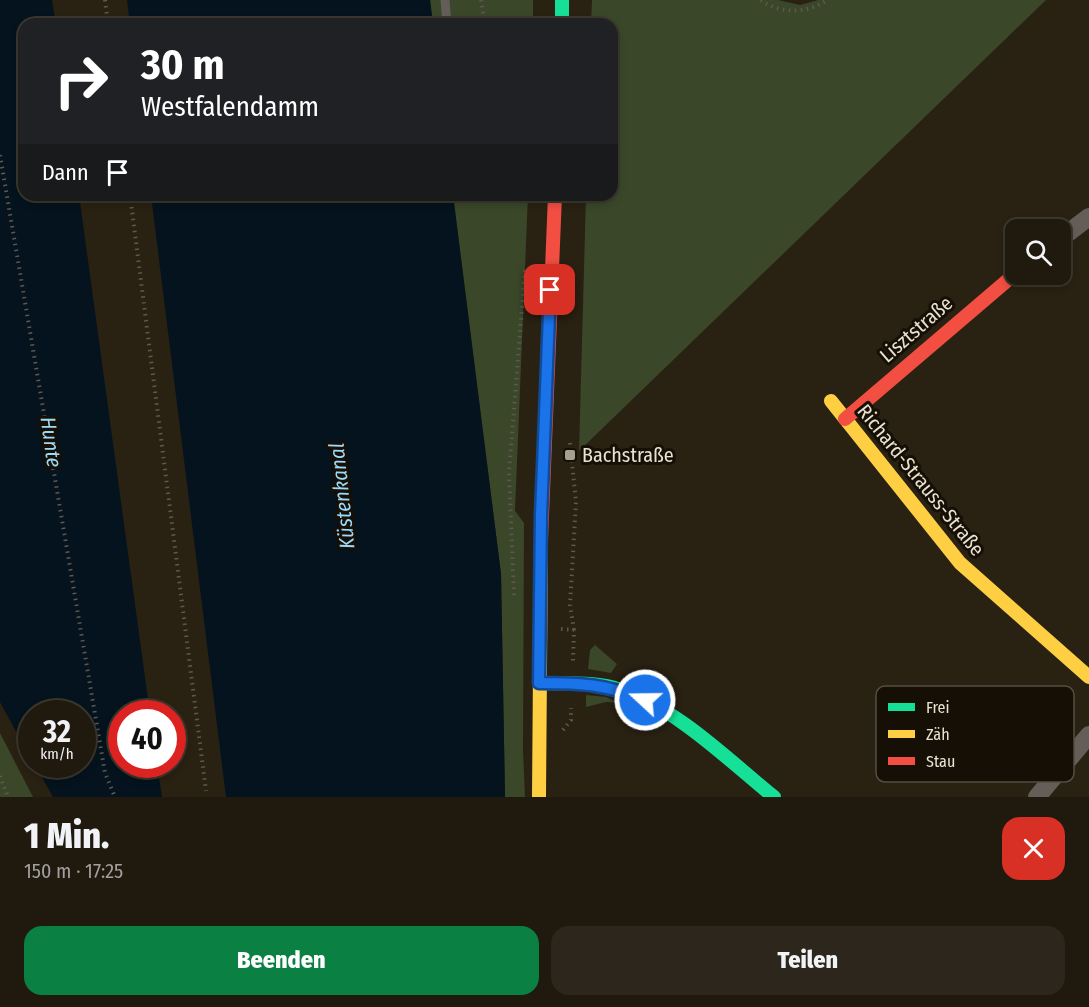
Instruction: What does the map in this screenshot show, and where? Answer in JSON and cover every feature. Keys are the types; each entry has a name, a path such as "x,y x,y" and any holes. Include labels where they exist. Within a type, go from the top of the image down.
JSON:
{"street":[{"path":"562,0 562,18"},
{"path":"539,797 544,410 555,201"},
{"path":"1071,231 1089,217"},
{"name":"Lisztstraße","path":"845,419 1005,282"},
{"name":"Richard-Strauss-Straße","path":"831,401 960,562 1089,677"},
{"path":"539,683 597,685 621,690 645,700 680,722 774,797"},
{"path":"1074,753 1089,735"},
{"path":"1037,797 1050,782"}],"lane":[{"path":"445,0 446,18"}],"path":[{"path":"105,0 107,18"},
{"path":"481,0 484,18"},
{"path":"761,0 784,10 804,10 827,0"},
{"path":"0,155 105,773 115,797"},
{"path":"131,201 206,791"},
{"path":"0,776 8,797"}],"green space":[{"path":"430,0 533,0 533,18 432,18"},
{"path":"592,0 778,0 800,5 818,0 1046,0 579,451 586,201 618,201 618,18 591,18"},
{"path":"454,201 528,201 515,511 524,523 523,751 525,797 505,797 501,574"},
{"path":"595,645 617,664 611,673 588,669 590,650"},
{"path":"586,695 606,697 619,703 606,702 586,707"},
{"path":"0,733 18,768 18,778 23,778 33,797 0,797"}],"water":[{"name":"Hunte","path":"0,0 52,0 55,18 18,18 18,201 80,201 148,700 108,700 108,778 159,778 162,797 53,797 42,778 96,778 96,700 18,700 18,735 0,702"},
{"path":"127,0 430,0 432,18 129,18"},
{"name":"Küstenkanal","path":"152,201 454,201 501,574 505,797 226,797"}],"traffic: fast":[{"path":"562,0 562,18"},
{"path":"539,683 601,685 642,699 682,722 774,797"}],"traffic: slow":[{"path":"831,401 960,563 1089,677"},
{"path":"539,797 541,541"}],"traffic: jam":[{"path":"541,541 555,201"},
{"path":"845,419 1005,282"}],"place":[{"name":"Bachstraße","path":"570,455"}],"route":[{"path":"550,290 541,515 539,683 597,685 621,690 645,700"}]}
